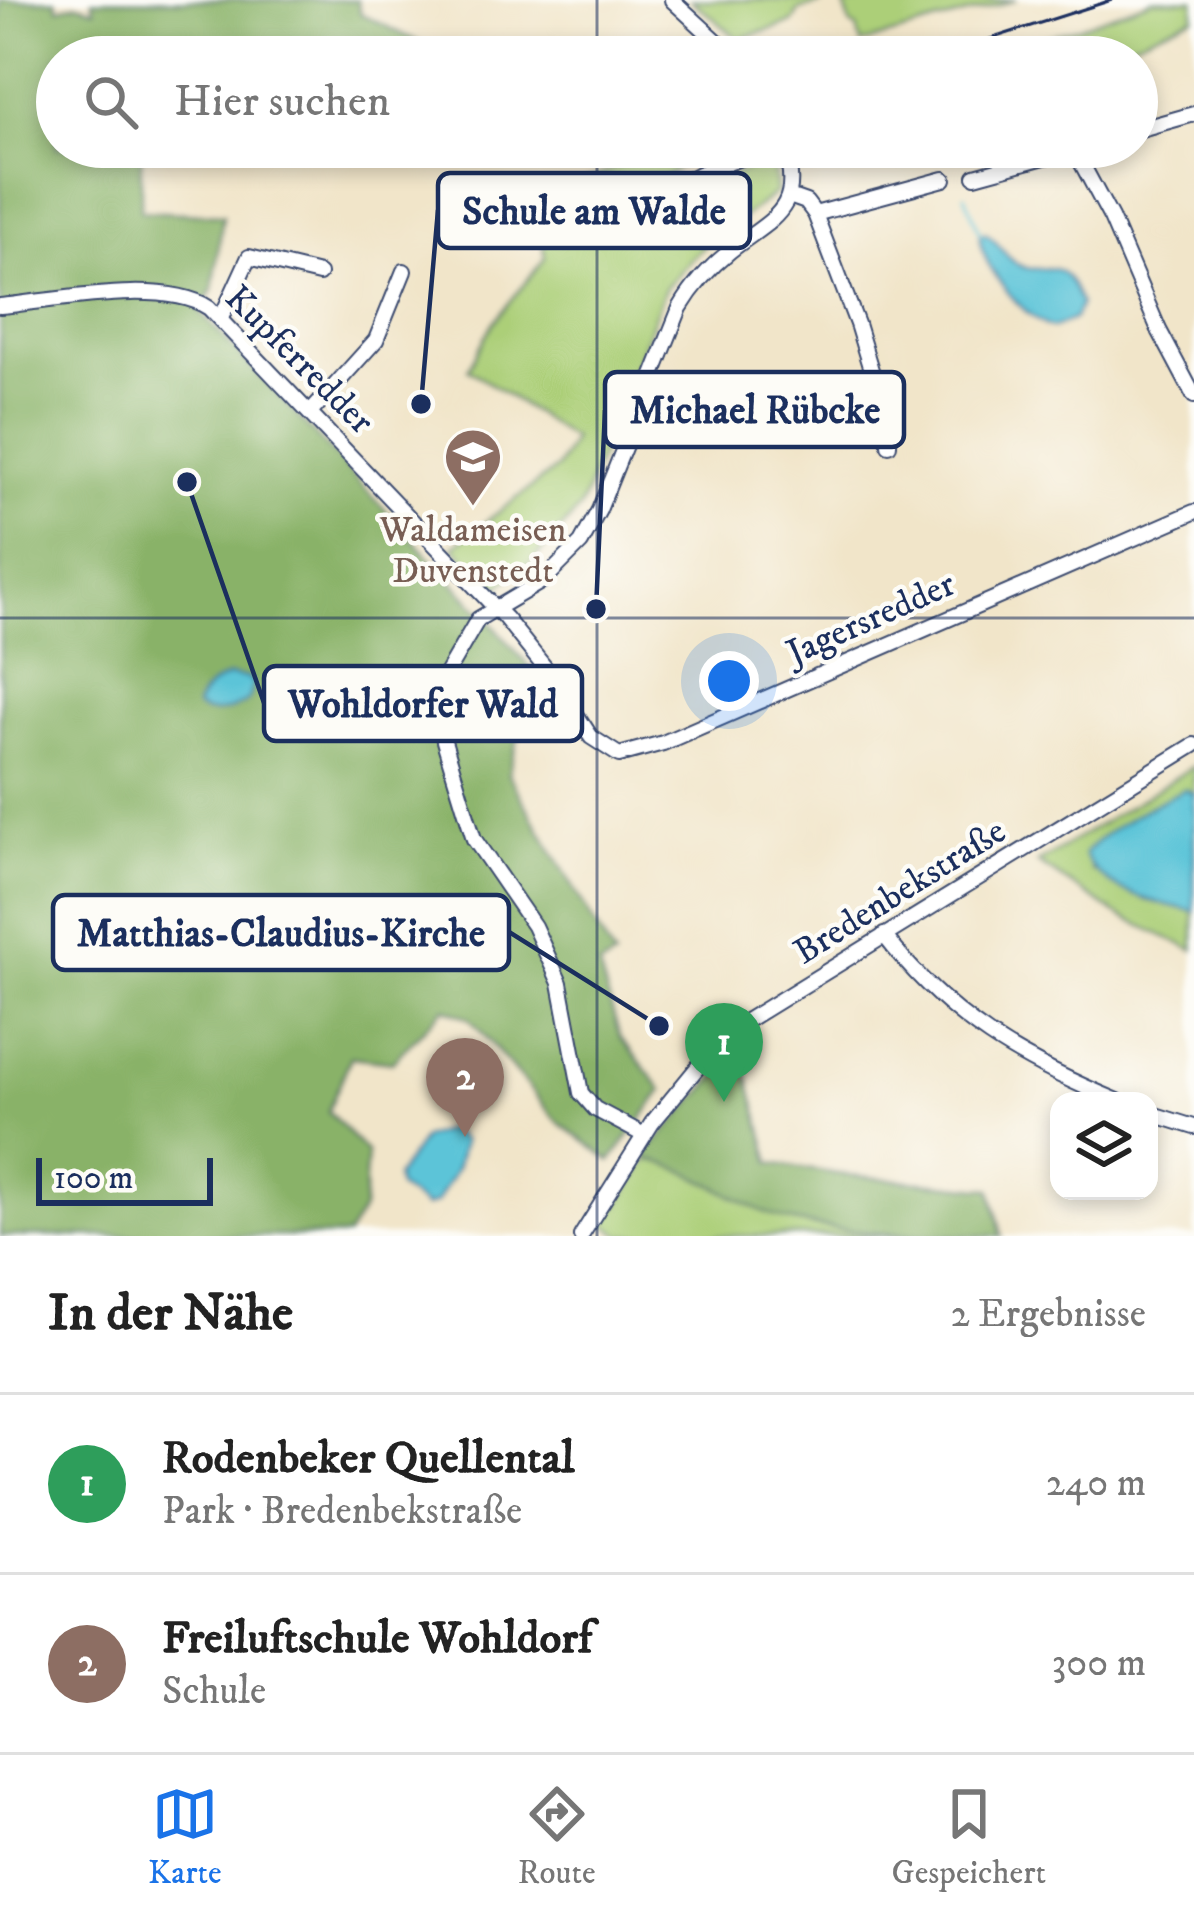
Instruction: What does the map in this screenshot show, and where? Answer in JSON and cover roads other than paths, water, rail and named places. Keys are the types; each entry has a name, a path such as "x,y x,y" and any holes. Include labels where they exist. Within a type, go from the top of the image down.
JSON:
{"street":[{"path":"672,0 711,36"},
{"path":"1158,124 1194,114"},
{"path":"640,208 714,168"},
{"path":"644,1135 595,1108 581,1093 560,983 534,926 474,838 444,741 439,690 472,627 494,607 544,580 581,543 599,510 680,308 699,280 730,251 780,216 789,196 790,168"},
{"path":"975,176 1004,168"},
{"path":"1087,168 1168,350 1194,396"},
{"path":"815,214 944,178"},
{"path":"789,196 806,202 815,214 857,324 890,429 889,445"},
{"path":"220,317 249,256 319,274"},
{"path":"310,413 376,340 404,271"},
{"name":"Kupferredder","path":"0,306 158,292 198,300 220,317 494,607"},
{"name":"Jagersredder","path":"494,607 550,674 591,736 619,755 663,743 1194,512"},
{"name":"Bredenbekstraße","path":"589,1233 644,1135 725,1034 1194,745"},
{"path":"884,935 932,992 981,1033 1051,1073 1096,1092"},
{"path":"1158,1116 1194,1127"}],"water":[{"path":"985,233 1023,267 1049,268 1064,275 1080,304 1074,319 1053,328 1017,303 986,259 980,234"},
{"path":"229,676 253,683 248,700 222,711 196,707 209,688"},
{"path":"1185,789 1194,794 1194,911 1117,887 1084,854 1119,825"},
{"path":"448,1129 463,1141 456,1169 436,1203 425,1207 398,1188 396,1177 423,1138"}],"waterway":[{"path":"965,195 980,234"}],"railway":[{"path":"1000,36 1112,0"}],"place":[{"name":"Schule am Walde","path":"421,404"},
{"name":"Wohldorfer Wald","path":"187,482"},
{"name":"Waldameisen Duvenstedt","path":"473,508"},
{"name":"Michael Rübcke","path":"596,609"},
{"name":"Matthias-Claudius-Kirche","path":"659,1026"},
{"name":"Rodenbeker Quellental","path":"724,1102"},
{"name":"Freiluftschule Wohldorf","path":"465,1137"}]}
